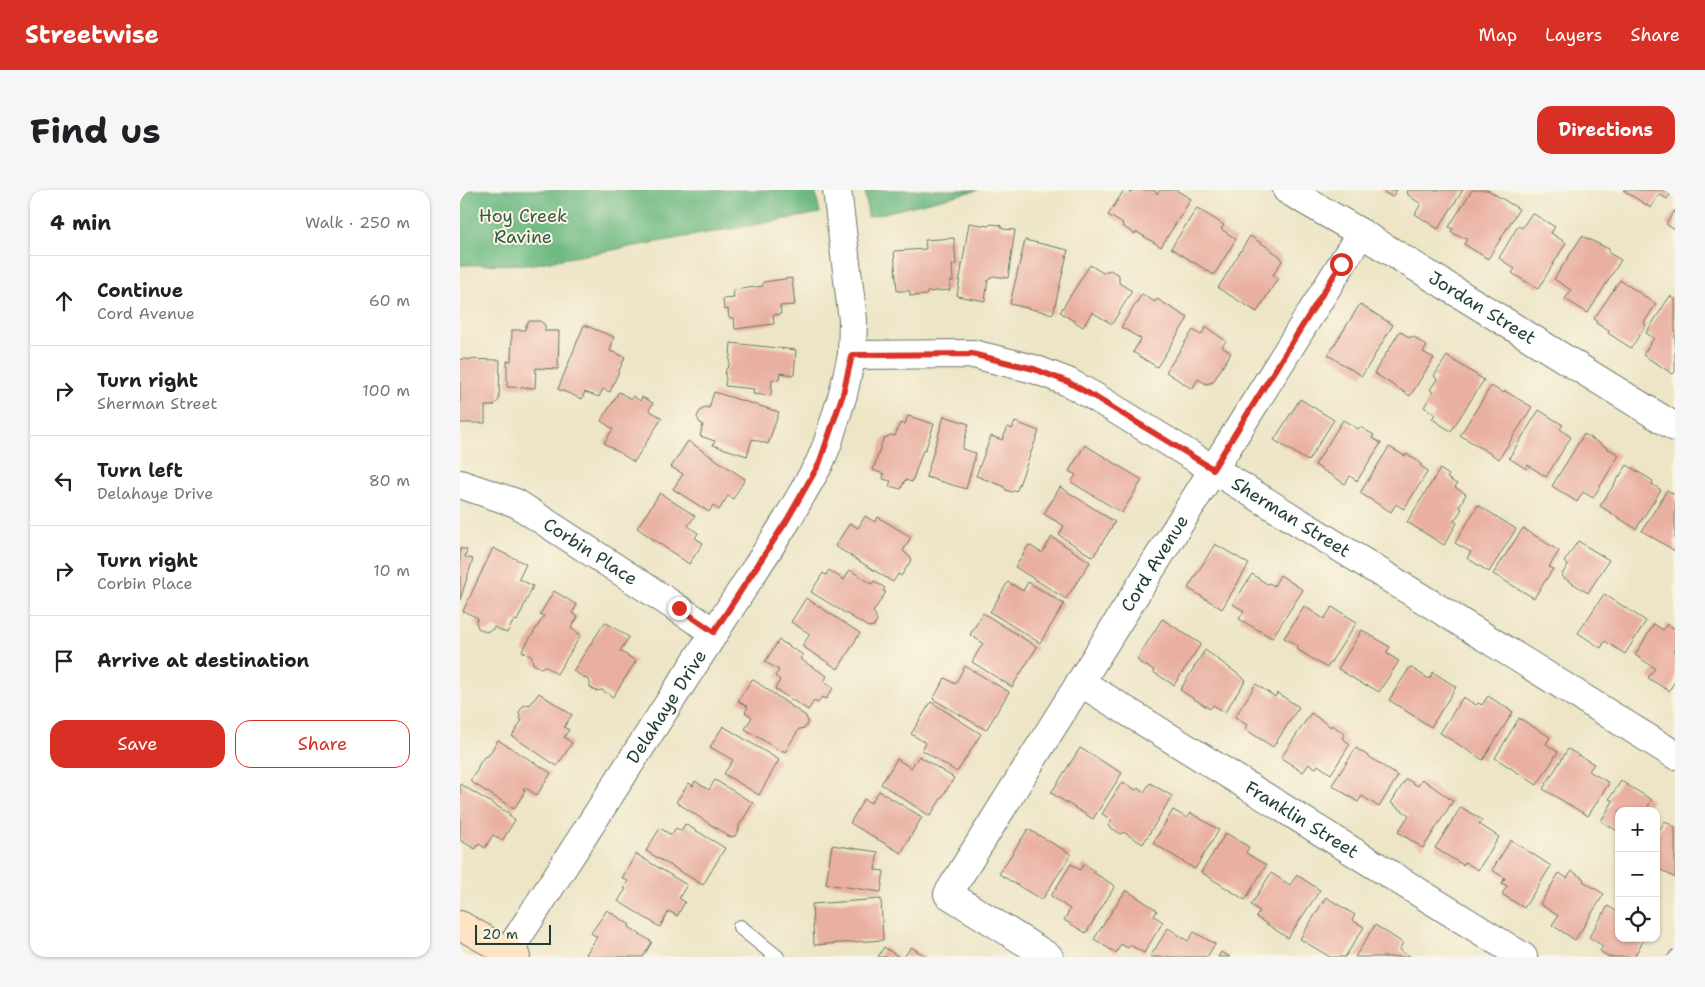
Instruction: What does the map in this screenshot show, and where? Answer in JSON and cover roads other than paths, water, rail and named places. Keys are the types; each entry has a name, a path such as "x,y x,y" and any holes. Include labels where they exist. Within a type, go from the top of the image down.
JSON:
{"main road":[{"path":"460,925 510,955"}],"street":[{"name":"Delahaye Drive","path":"510,955 787,520 819,464 843,394 852,355 853,320 837,190"},
{"name":"Jordan Street","path":"1287,190 1361,233 1675,427"},
{"name":"Cord Avenue","path":"1049,957 948,894 1361,233"},
{"name":"Sherman Street","path":"852,355 972,354 1034,369 1068,382 1213,469 1675,755"},
{"name":"Corbin Place","path":"460,484 516,503 714,632"},
{"name":"Franklin Street","path":"1080,682 1523,957"}],"lane":[{"path":"740,927 777,957"}],"park label":[{"name":"Hoy Creek Ravine","path":"523,226"}]}
